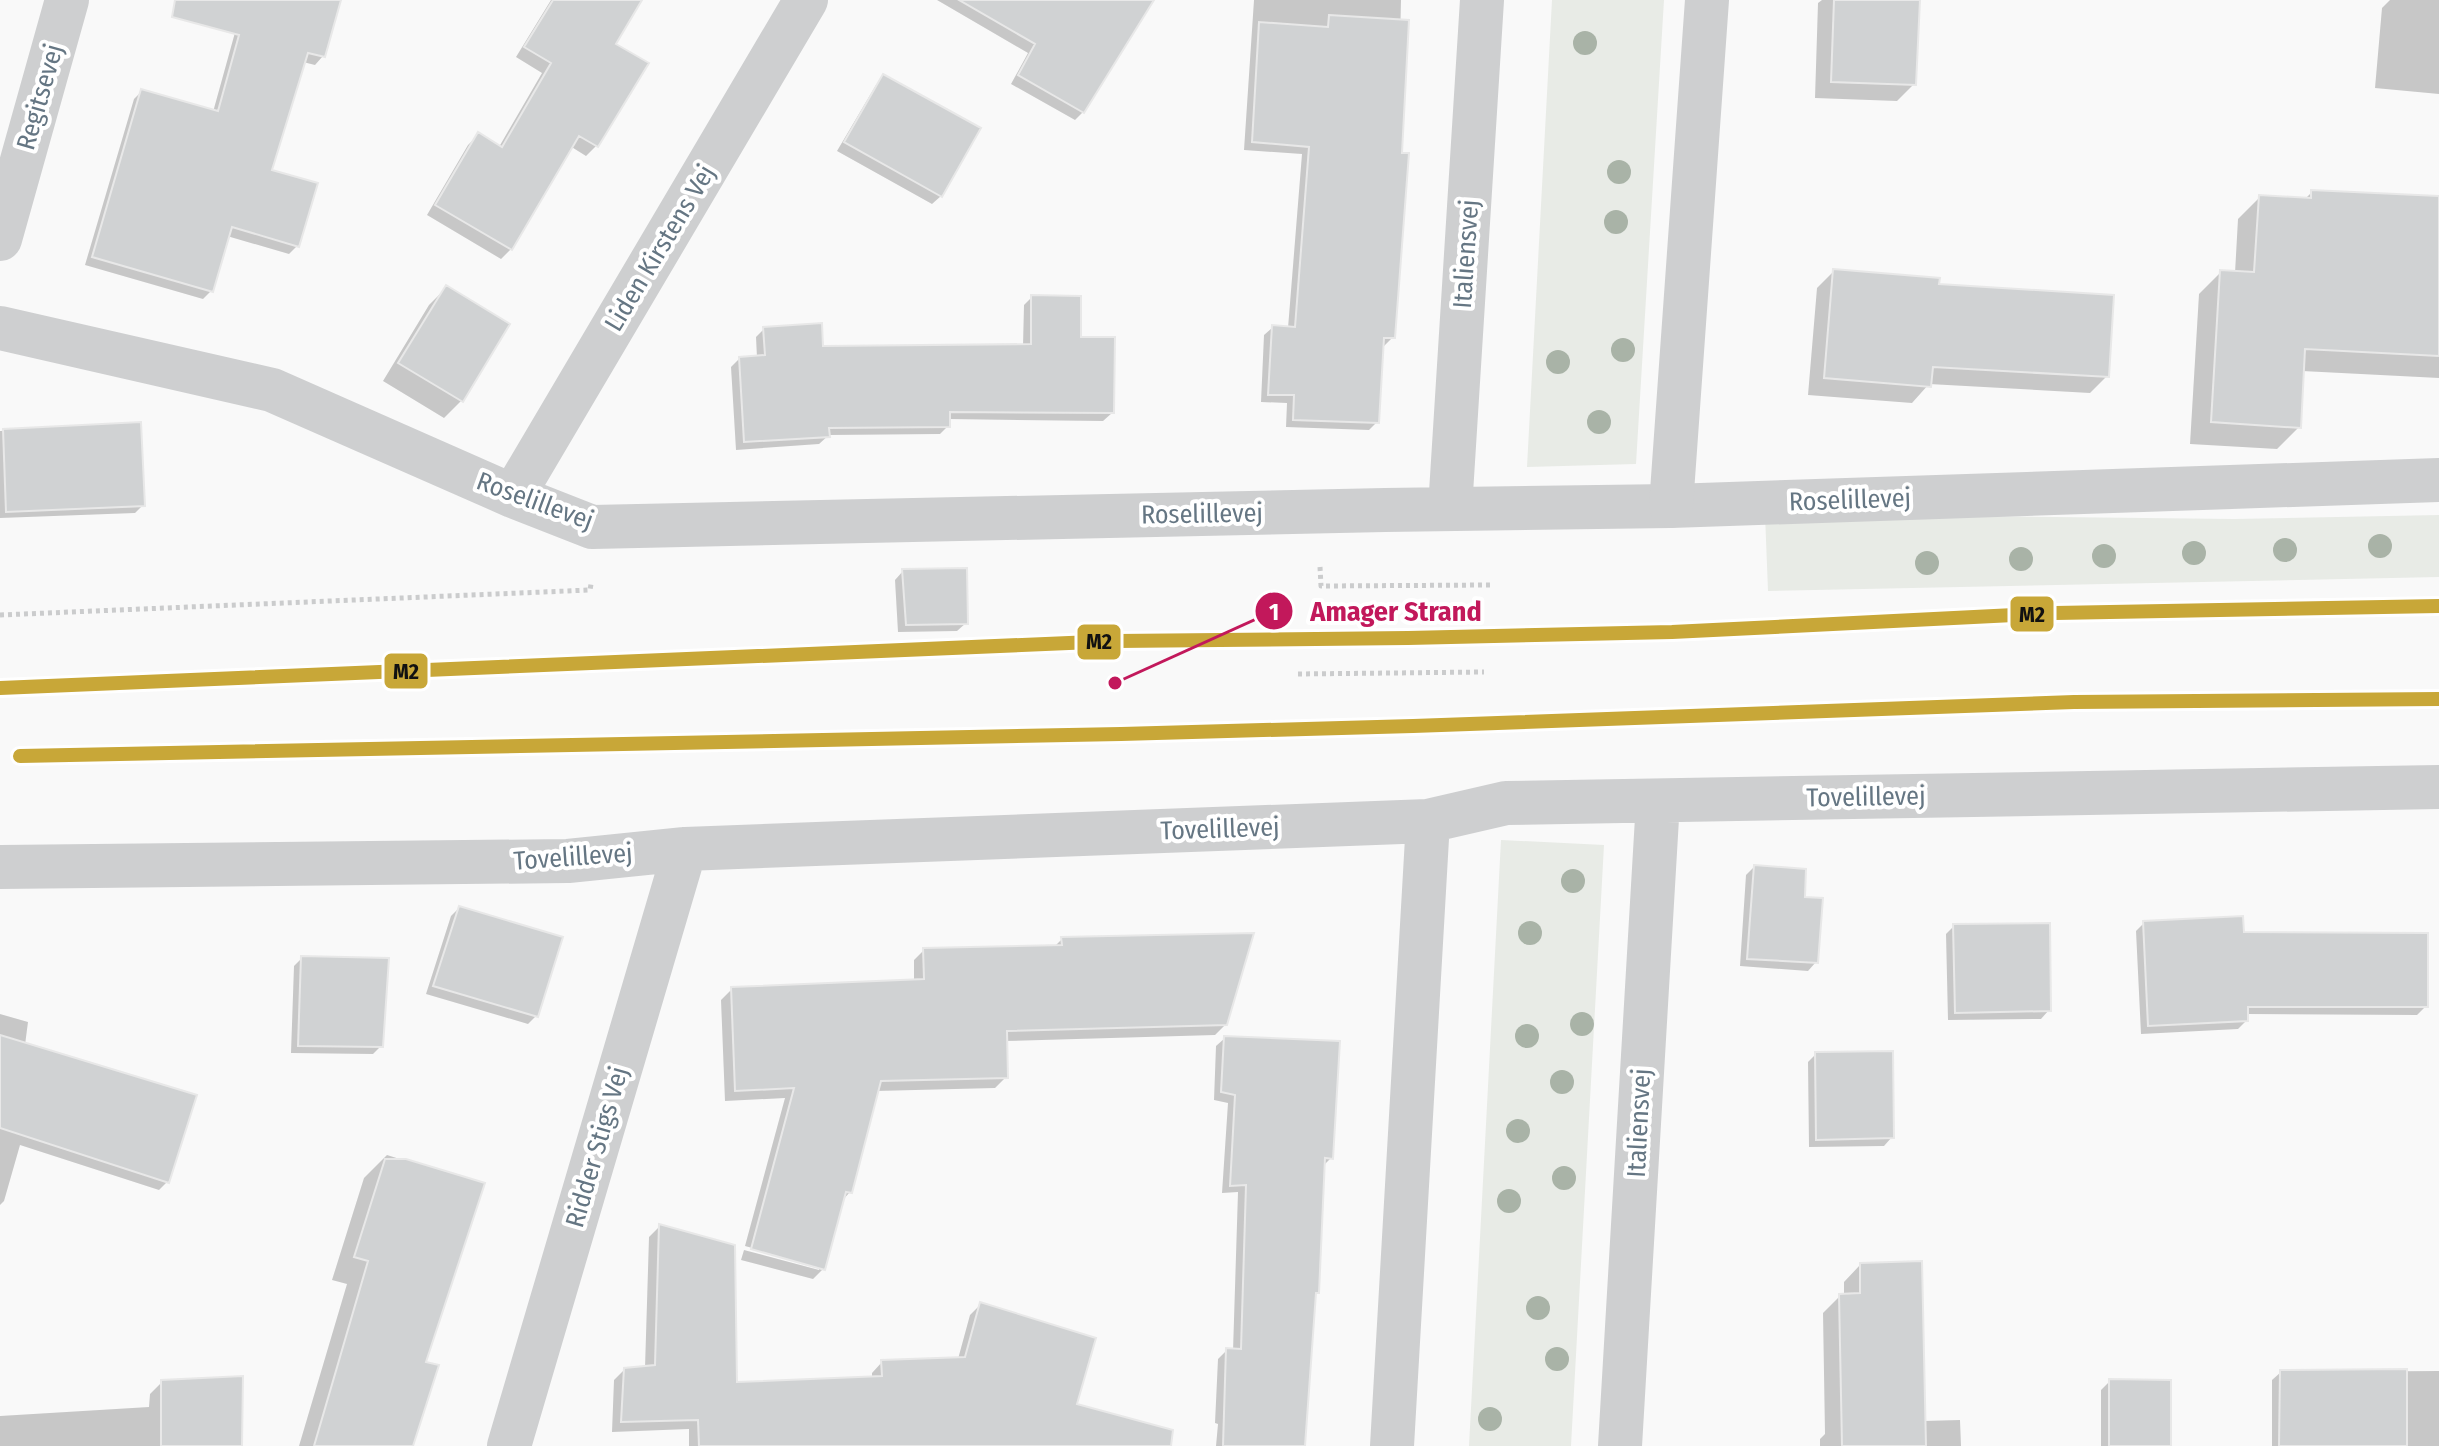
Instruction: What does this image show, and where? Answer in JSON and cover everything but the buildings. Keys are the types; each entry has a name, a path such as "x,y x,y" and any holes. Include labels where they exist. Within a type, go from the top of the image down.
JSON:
{"street":[{"name":"Regitsevej","path":"0,239 67,0"},
{"name":"Liden Kirstens Vej","path":"513,496 806,0"},
{"name":"Italiensvej","path":"1450,509 1482,0"},
{"path":"1671,506 1707,0"},
{"name":"Roselillevej","path":"0,328 272,390 513,496 592,527 1671,506 2439,480"},
{"name":"Tovelillevej","path":"0,867 568,861 685,849 1428,821 1506,803 2439,787"},
{"name":"Italiensvej","path":"1620,1446 1658,801"},
{"path":"1392,1446 1428,821"},
{"name":"Ridder Stigs Vej","path":"509,1446 685,849"}],"path":[{"path":"0,615 590,590 595,554 592,527"},
{"path":"1321,586 1490,585"},
{"path":"1298,674 1484,672"}],"shaded area":[{"path":"1552,0 1664,0 1636,464 1527,467"},
{"path":"1765,514 2234,519 2439,515 2439,577 1768,591"},
{"path":"1501,840 1604,845 1571,1446 1469,1446"}],"transit line":[{"name":"M2","path":"0,688 1116,641 1672,632 2055,613 2439,606"},
{"name":"M2","path":"20,756 1121,734 2074,702 2439,699"}],"place":[{"name":"Amager Strand","path":"1115,683"}]}
